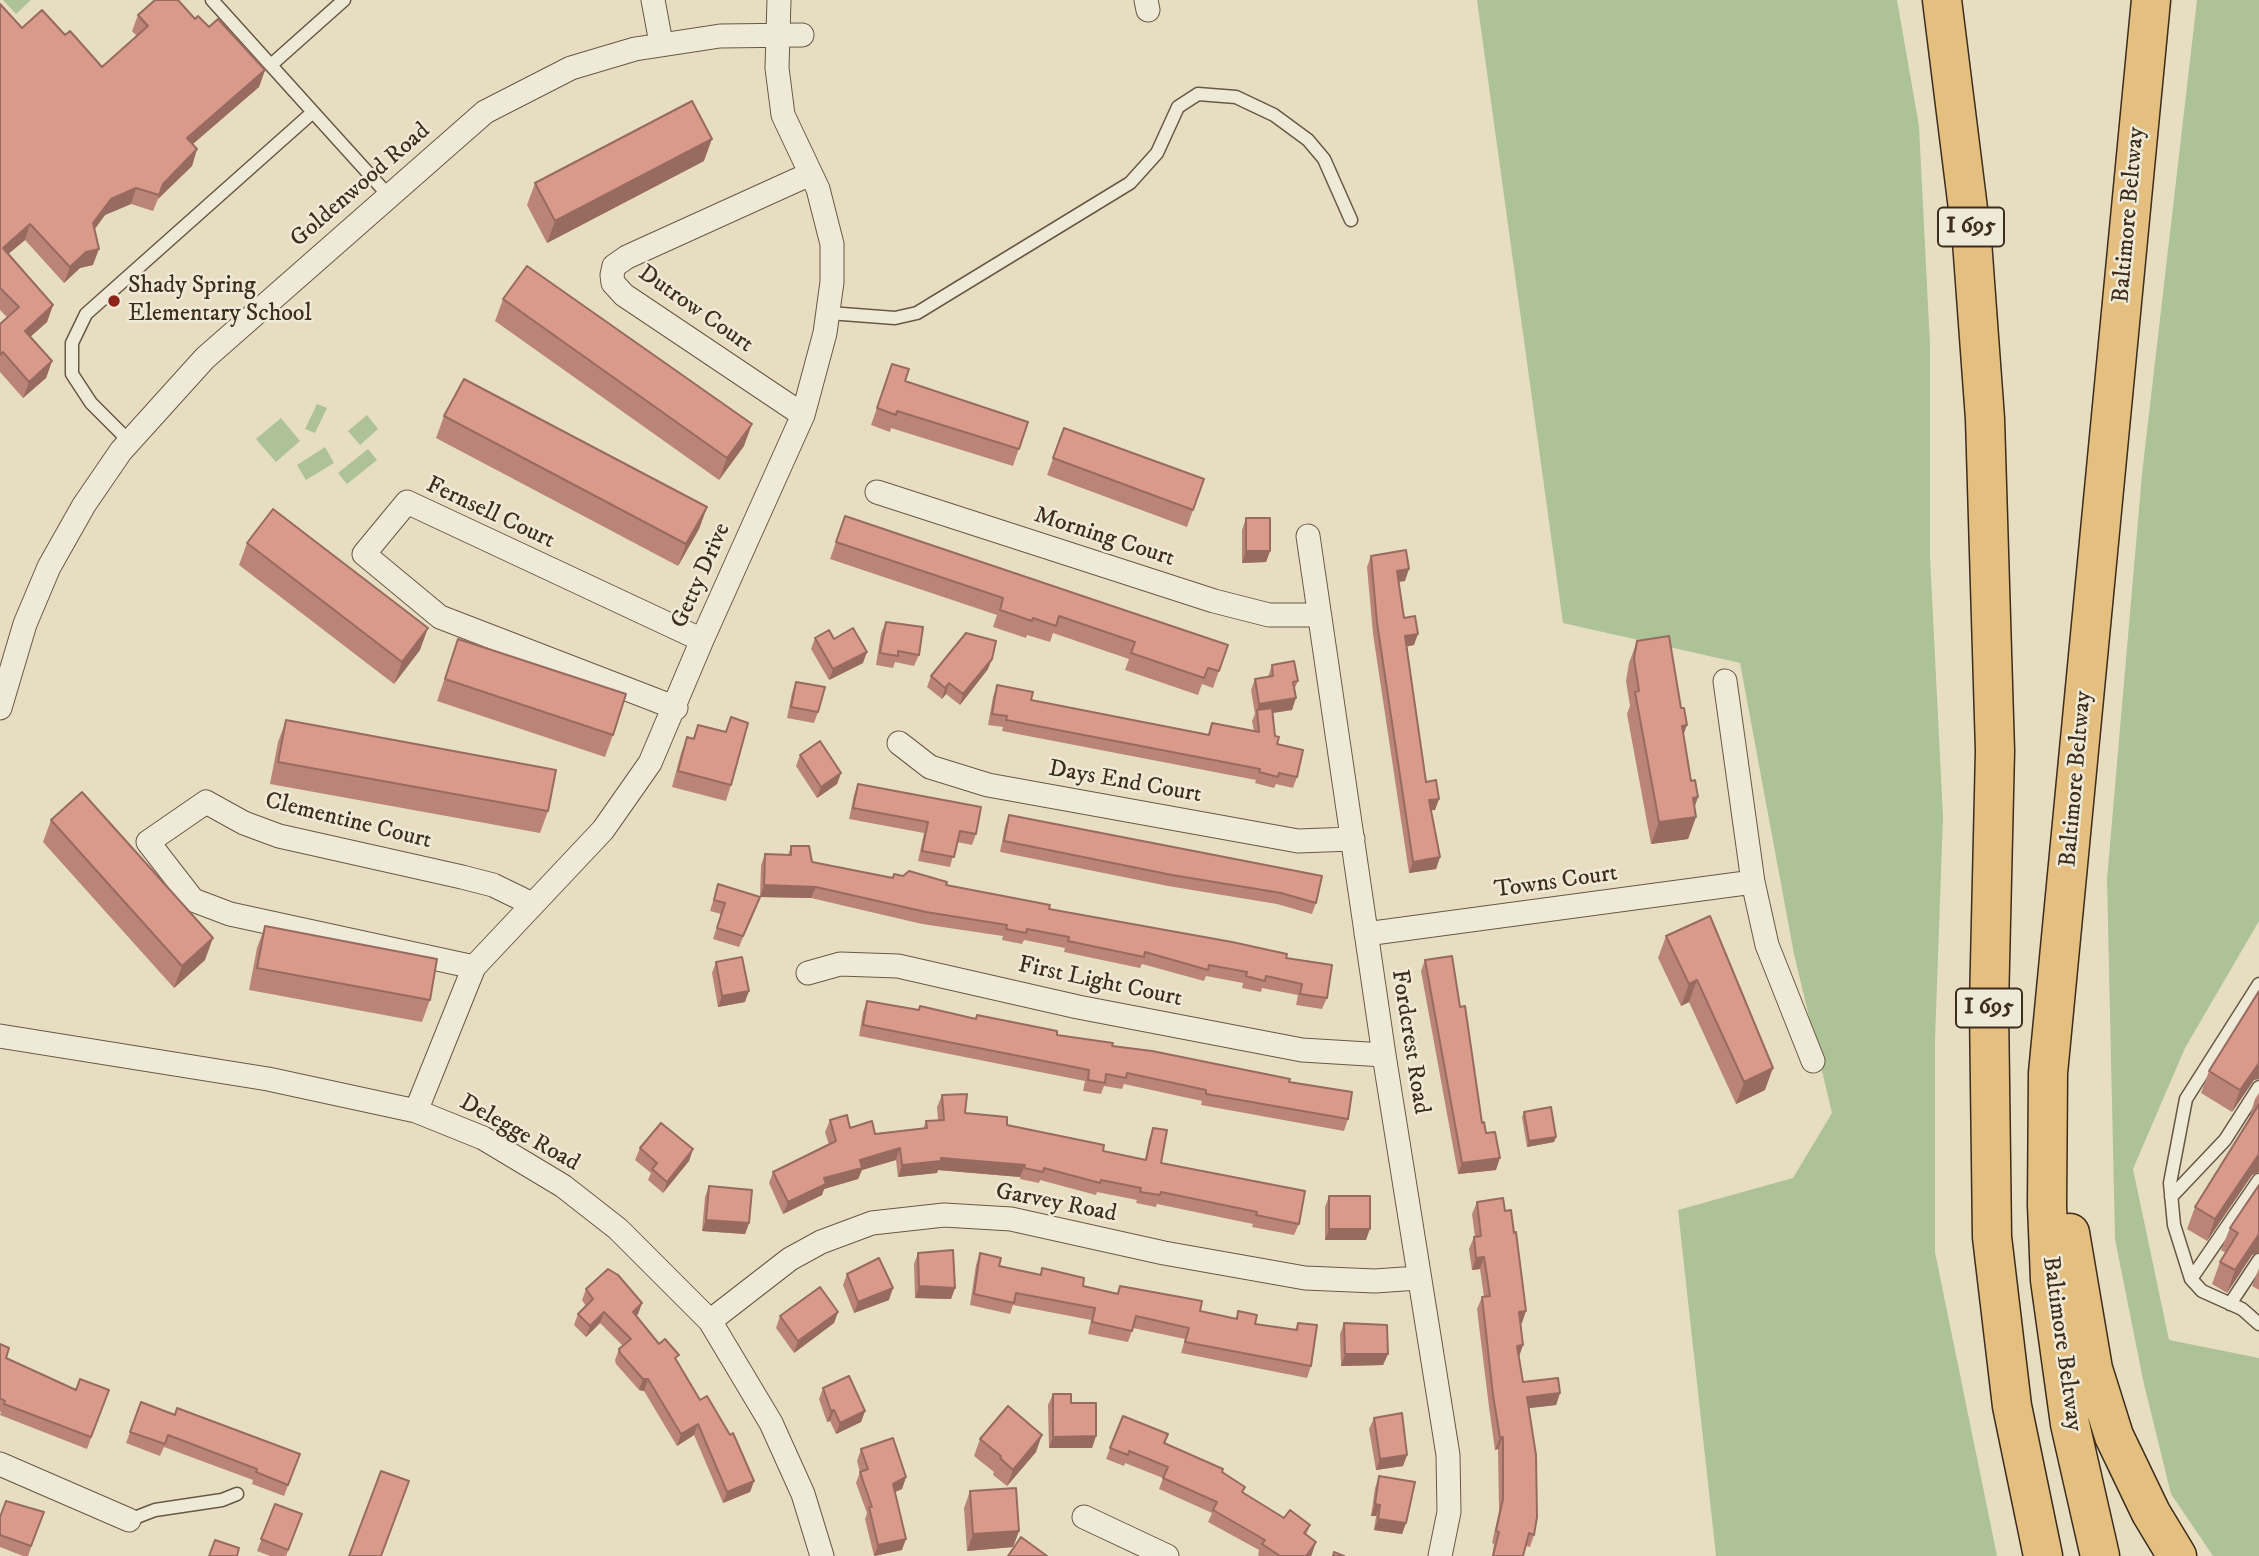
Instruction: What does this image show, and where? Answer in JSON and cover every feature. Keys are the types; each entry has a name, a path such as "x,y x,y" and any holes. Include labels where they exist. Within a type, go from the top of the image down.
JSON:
{"highway":[{"path":"1926,0 1969,366 1985,456"},
{"name":"I 695","path":"1942,0 1966,181 1983,350 1995,751 1989,1006 1992,1237 2010,1393 2043,1556"},
{"name":"Baltimore Beltway","path":"2100,1556 2070,1424 2054,1315 2048,1242 2048,1073 2151,0"},
{"path":"2062,945 2069,1039 2070,1241 2086,1333 2114,1436 2151,1513 2177,1556"}],"street":[{"path":"653,0 661,43"},
{"name":"Getty Drive","path":"416,1111 474,967 603,830 650,763 803,415 829,313 832,244 827,216 783,115 776,34 779,0"},
{"name":"Goldenwood Road","path":"0,708 25,624 49,567 84,505 130,442 173,390 205,358 485,112 508,97 571,68 661,43 720,36 802,35"},
{"name":"Dutrow Court","path":"803,415 624,295 613,283 612,275 614,266 627,257 810,174"},
{"name":"Morning Court","path":"877,492 1214,601 1269,615 1318,615"},
{"name":"Fernsell Court","path":"676,708 440,617 364,554 407,502 702,640"},
{"name":"Fordcrest Road","path":"1308,536 1384,1055 1448,1455 1449,1512 1440,1556"},
{"path":"1725,681 1753,881 1767,945 1813,1060"},
{"name":"Days End Court","path":"899,743 930,767 988,785 1298,841 1353,839"},
{"name":"Clementine Court","path":"474,967 230,914 193,900 148,842 206,802 244,823 279,836 493,885 532,904"},
{"name":"Towns Court","path":"1366,934 1753,881"},
{"name":"First Light Court","path":"808,973 840,964 898,966 1078,1007 1302,1050 1384,1055"},
{"name":"Delegge Road","path":"0,1036 268,1079 416,1111 483,1138 563,1186 647,1257 710,1321 771,1423 803,1494 822,1556"},
{"name":"Garvey Road","path":"710,1321 790,1259 821,1242 872,1223 944,1215 1011,1219 1164,1252 1305,1278 1365,1281 1418,1278"},
{"path":"0,1464 129,1520"},
{"path":"1084,1517 1167,1556"}],"lane":[{"path":"212,0 389,196"},
{"path":"271,65 344,0"},
{"path":"829,313 895,318 917,313 1130,183 1157,153 1178,107 1198,94 1236,97 1274,115 1308,140 1324,159 1351,220"},
{"path":"130,442 92,403 72,374 72,343 77,329 86,314 313,112"},
{"path":"2259,984 2186,1099 2169,1183 2174,1225 2190,1279 2202,1291 2230,1304 2259,1324"},
{"path":"2171,1197 2225,1140 2259,1087"},
{"path":"2190,1279 2259,1181"},
{"path":"2230,1304 2259,1260"},
{"path":"129,1520 155,1510 222,1500 237,1494"}],"green space":[{"path":"3,0 31,0 16,14"},
{"path":"1477,0 1897,0 1919,126 1930,345 1930,557 1943,817 1935,1040 1935,1252 1997,1556 1716,1556 1678,1210 1793,1178 1832,1113 1794,954 1740,663 1563,623"},
{"path":"2197,0 2259,0 2259,921 2185,1048 2133,1169 2169,1340 2259,1358 2259,1556 2213,1556 2171,1494 2143,1380 2115,1239 2107,879 2142,474"},
{"path":"317,404 327,408 315,433 305,429"},
{"path":"367,415 378,429 360,445 348,431"},
{"path":"281,418 300,441 276,462 256,439"},
{"path":"325,447 334,463 306,480 297,465"},
{"path":"368,449 377,460 347,484 338,473"}],"building":[{"path":"155,0 178,0 195,19 198,16 209,27 218,19 265,70 187,138 197,149 163,184 159,195 136,188 111,199 93,223 99,249 86,252 70,267 30,224 3,248 53,305 25,331 52,361 29,382 3,352 0,355 0,324 19,307 0,288 0,4 22,28 42,10 65,35 70,31 102,67 148,26 138,15"},
{"path":"692,101 712,139 555,221 535,183"},
{"path":"527,266 752,424 727,458 503,299"},
{"path":"892,364 909,369 905,381 1028,422 1019,449 897,411 896,415 877,408"},
{"path":"464,379 707,507 686,544 444,416"},
{"path":"1064,428 1204,479 1193,510 1053,458"},
{"path":"273,509 428,628 402,662 247,543"},
{"path":"845,516 1228,645 1219,671 1208,668 1204,678 1131,653 1135,642 1059,616 1056,626 1000,610 1003,598 836,542"},
{"path":"1246,518 1270,518 1270,551 1246,551"},
{"path":"1406,550 1409,569 1397,571 1404,618 1415,616 1418,634 1405,636 1426,782 1436,780 1439,799 1429,800 1440,857 1413,862 1377,623 1371,556"},
{"path":"886,622 923,627 919,655 898,651 898,656 880,653"},
{"path":"853,628 867,652 833,669 815,638 829,630 834,639"},
{"path":"966,633 996,641 992,659 963,694 949,683 945,688 931,676"},
{"path":"1669,636 1681,708 1684,708 1687,725 1682,726 1691,781 1695,780 1698,797 1693,798 1696,817 1659,822 1635,692 1639,691 1634,659 1637,641"},
{"path":"458,639 626,694 613,735 445,679"},
{"path":"1294,661 1298,681 1293,682 1296,698 1259,704 1255,679 1273,676 1272,665"},
{"path":"796,682 825,687 818,712 791,707"},
{"path":"997,685 1033,692 1031,700 1209,735 1212,723 1259,732 1257,710 1272,708 1275,736 1279,737 1277,744 1303,750 1297,777 1279,773 1278,777 1259,772 1260,769 1006,720 1007,716 992,714"},
{"path":"731,717 748,723 731,785 678,771 687,737 694,739 698,725 726,732"},
{"path":"286,720 556,770 548,811 278,762"},
{"path":"820,741 841,773 821,787 800,755"},
{"path":"858,784 981,807 976,834 960,831 954,857 922,851 928,822 853,808"},
{"path":"82,792 213,938 182,966 51,820"},
{"path":"1009,815 1322,876 1316,903 1281,893 1172,875 1004,841"},
{"path":"791,846 809,846 812,862 893,878 894,874 903,876 909,871 947,882 946,885 1050,905 1049,909 1232,942 1287,954 1286,958 1332,965 1327,998 1300,994 1302,984 1266,976 1265,981 1246,976 1247,972 1209,965 1208,970 1145,952 1144,957 1068,941 1069,937 1027,929 1026,933 1006,929 1007,925 926,912 816,887 764,885 765,854 791,855"},
{"path":"718,884 760,897 743,936 717,928 725,903 714,900"},
{"path":"1710,916 1773,1068 1744,1082 1697,980 1689,984 1666,936"},
{"path":"265,926 437,959 430,1000 257,968"},
{"path":"1452,956 1460,1007 1465,1006 1482,1123 1484,1122 1486,1133 1495,1132 1500,1158 1462,1163 1425,960"},
{"path":"742,957 749,991 722,996 716,962"},
{"path":"2259,991 2259,1063 2240,1090 2209,1071"},
{"path":"867,1001 919,1010 920,1006 976,1019 977,1015 1057,1031 1057,1035 1113,1043 1112,1046 1152,1051 1290,1079 1289,1082 1352,1092 1348,1119 1206,1094 1206,1090 1127,1073 1126,1078 1106,1074 1105,1083 1088,1080 1089,1070 863,1025"},
{"path":"967,1094 965,1113 1007,1117 1007,1125 1104,1145 1103,1151 1146,1160 1153,1128 1167,1130 1161,1163 1305,1191 1299,1224 1256,1215 1257,1212 1161,1192 1160,1195 1140,1192 1141,1188 1101,1180 1100,1183 1044,1168 1043,1172 1024,1168 1025,1165 941,1158 941,1161 902,1165 900,1148 860,1160 862,1168 824,1178 826,1184 788,1202 773,1172 836,1141 830,1120 847,1115 850,1128 872,1121 875,1134 927,1128 926,1121 944,1120 942,1095"},
{"path":"2259,1104 2259,1154 2215,1219 2195,1207"},
{"path":"1551,1107 1556,1137 1529,1141 1524,1112"},
{"path":"661,1123 693,1149 667,1182 652,1169 657,1163 640,1148"},
{"path":"2259,1185 2259,1234 2235,1270 2220,1262 2238,1233 2230,1228"},
{"path":"709,1186 752,1190 749,1223 706,1220"},
{"path":"1329,1196 1370,1196 1370,1229 1329,1229"},
{"path":"1503,1198 1505,1211 1511,1210 1514,1233 1516,1232 1526,1311 1519,1312 1523,1345 1517,1346 1523,1382 1558,1378 1560,1393 1527,1397 1536,1455 1537,1517 1534,1535 1529,1533 1523,1556 1493,1556 1503,1499 1503,1437 1500,1438 1493,1395 1482,1297 1490,1296 1484,1257 1476,1258 1474,1237 1481,1236 1477,1202"},
{"path":"953,1250 955,1288 919,1286 918,1253"},
{"path":"980,1253 1001,1258 999,1266 1041,1275 1042,1268 1084,1278 1083,1286 1118,1294 1120,1286 1202,1301 1200,1311 1237,1319 1238,1311 1257,1315 1255,1324 1297,1330 1298,1323 1317,1325 1311,1366 1185,1342 1189,1328 1136,1316 1132,1331 1092,1322 1095,1308 1016,1293 1014,1303 974,1294"},
{"path":"879,1258 893,1288 858,1302 847,1274"},
{"path":"608,1269 618,1275 642,1303 633,1312 659,1344 665,1339 679,1355 675,1358 700,1400 707,1396 730,1435 733,1433 754,1481 727,1492 698,1424 681,1434 648,1379 643,1379 620,1353 619,1349 631,1339 604,1312 590,1326 578,1314 593,1299 586,1289"},
{"path":"820,1287 838,1312 798,1341 780,1316"},
{"path":"1344,1323 1387,1325 1388,1354 1345,1354"},
{"path":"0,1344 9,1348 6,1358 76,1390 80,1379 109,1390 91,1437 4,1404 5,1401 0,1398"},
{"path":"849,1376 865,1411 840,1423 834,1410 831,1411 823,1388"},
{"path":"1053,1394 1071,1394 1071,1403 1096,1403 1096,1436 1053,1437"},
{"path":"141,1402 175,1415 177,1408 300,1454 288,1485 256,1472 257,1469 168,1435 165,1444 130,1432"},
{"path":"1008,1406 1042,1435 1013,1470 980,1439"},
{"path":"1402,1413 1407,1455 1380,1459 1374,1418"},
{"path":"1123,1416 1168,1434 1164,1443 1223,1469 1222,1472 1245,1487 1242,1492 1284,1518 1290,1510 1310,1525 1304,1533 1316,1542 1306,1556 1280,1556 1262,1544 1265,1540 1213,1510 1217,1502 1163,1478 1168,1467 1129,1451 1128,1455 1110,1448"},
{"path":"893,1438 906,1477 893,1484 906,1539 878,1545 869,1507 872,1507 860,1472 868,1469 861,1449"},
{"path":"381,1471 409,1481 381,1556 349,1556"},
{"path":"1379,1476 1415,1482 1406,1523 1378,1519 1380,1505 1375,1504"},
{"path":"1016,1488 1019,1531 973,1534 970,1491"},
{"path":"6,1501 44,1512 31,1546 0,1535 0,1517"},
{"path":"275,1504 302,1514 288,1550 261,1539"},
{"path":"1021,1537 1047,1556 1008,1556"},
{"path":"215,1540 239,1548 237,1556 209,1556"}],"place":[{"name":"Shady Spring Elementary School","path":"114,301"}]}
